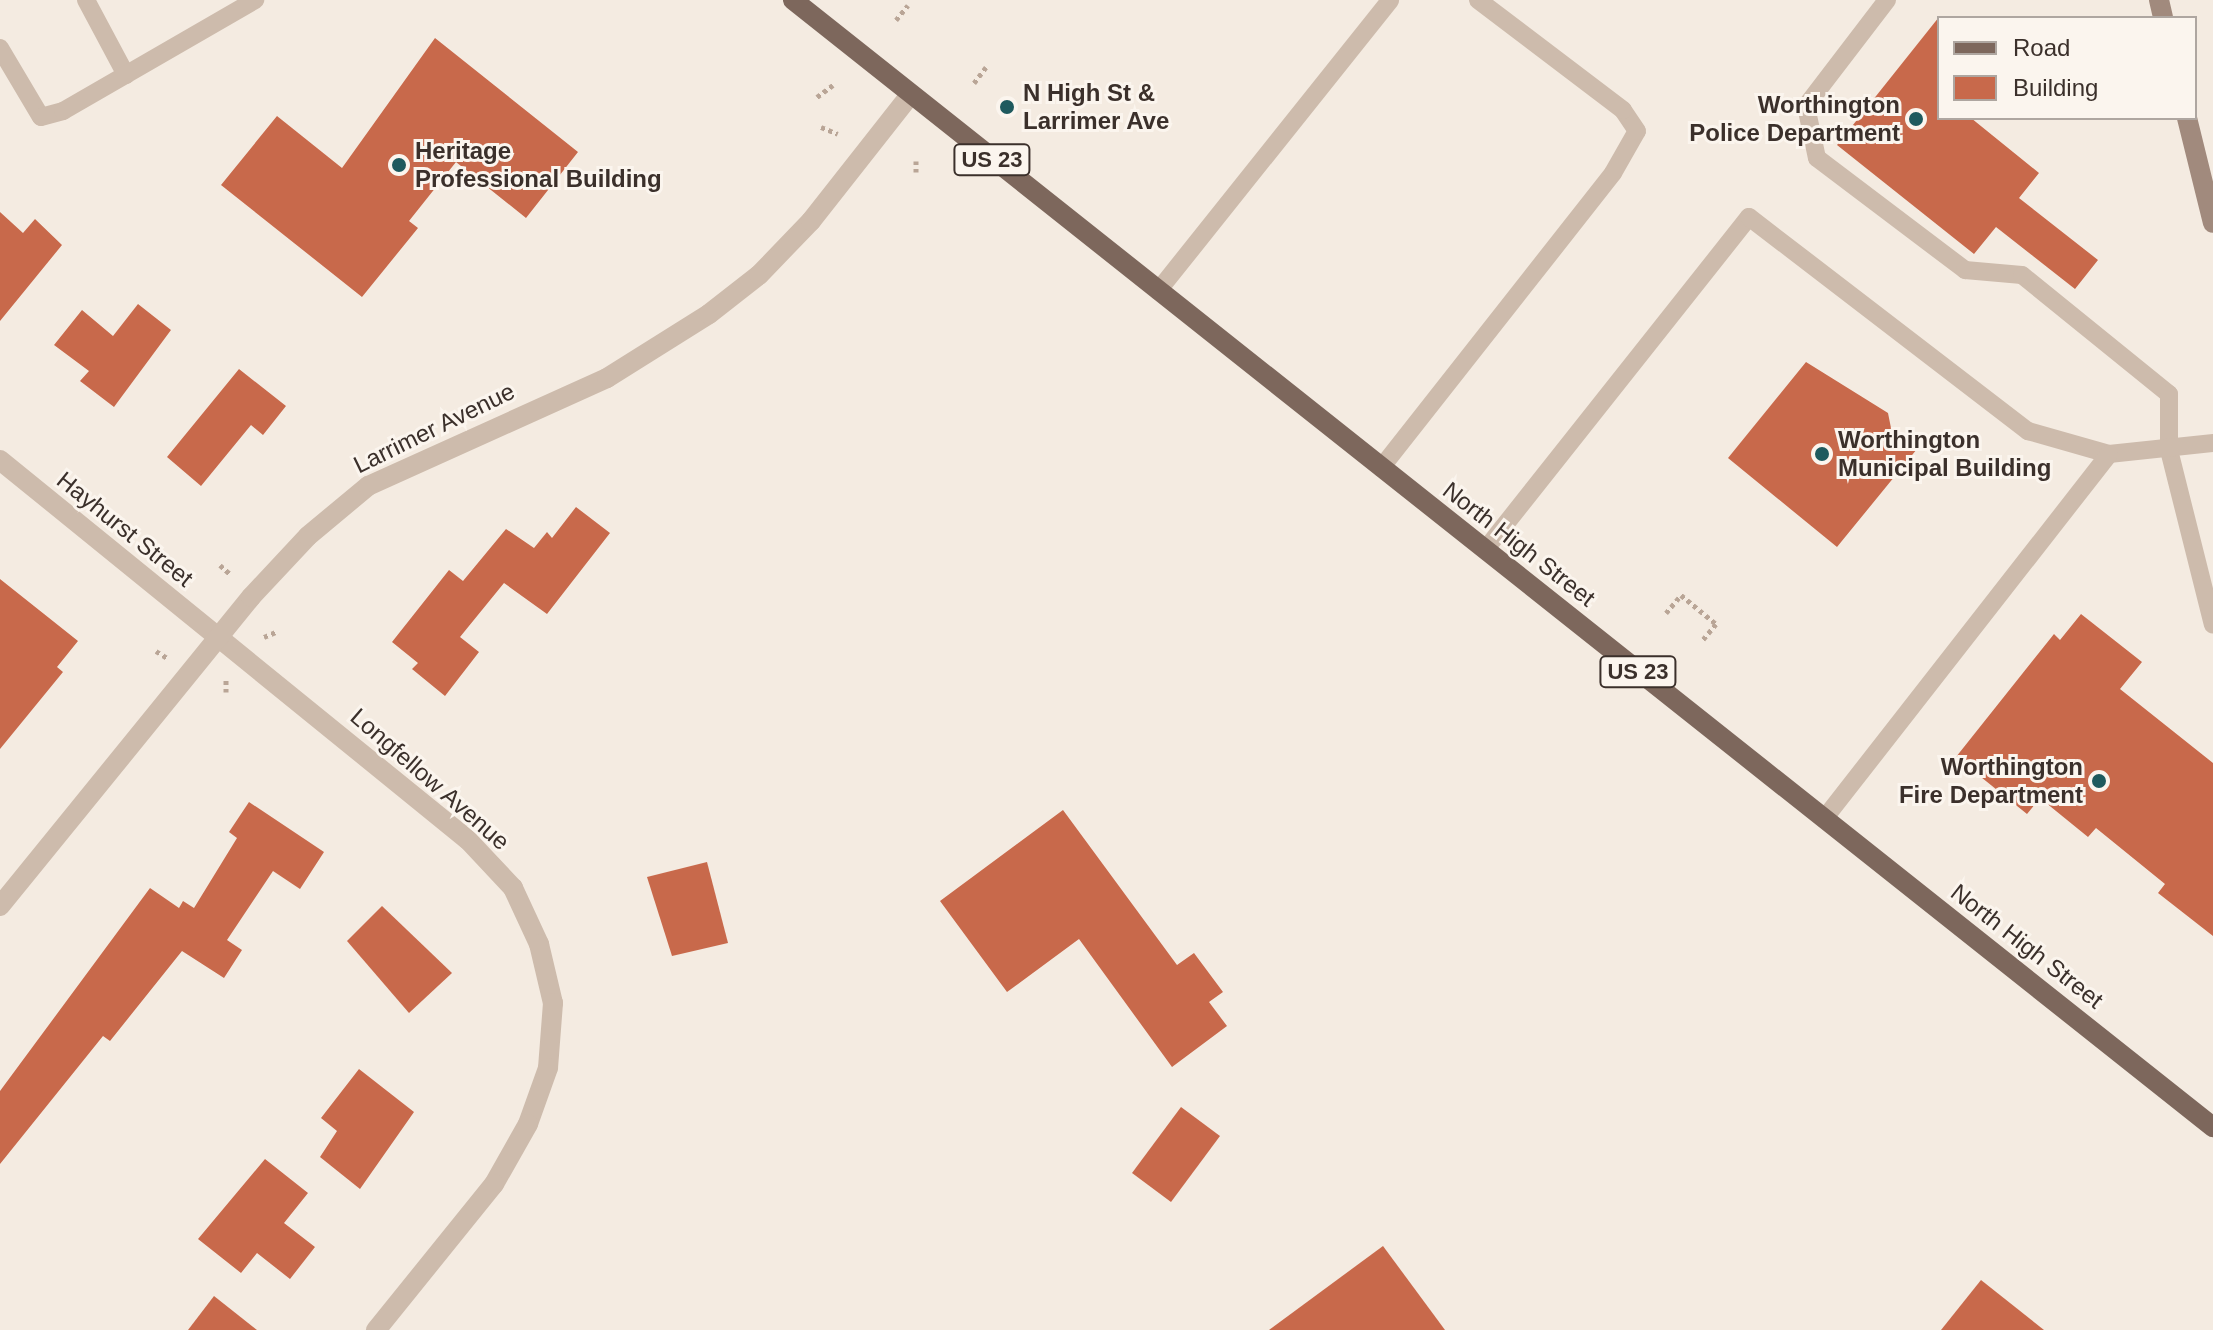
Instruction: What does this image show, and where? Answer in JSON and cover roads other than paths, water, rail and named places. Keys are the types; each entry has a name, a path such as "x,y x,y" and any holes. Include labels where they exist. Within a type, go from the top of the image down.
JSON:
{"main road":[{"name":"North High Street","path":"793,0 2213,1127"}],"street":[{"name":"Larrimer Avenue","path":"0,906 218,638 308,536 368,486 607,378 747,284 811,221 910,95"},
{"path":"2187,120 2213,223"},
{"name":"Hayhurst Street","path":"0,460 218,638"},
{"name":"Longfellow Avenue","path":"218,638 468,840 513,888 546,974 553,1003 548,1068 528,1124 494,1184 376,1330"}],"lane":[{"path":"86,0 126,75"},
{"path":"0,48 41,117 126,75 255,0"},
{"path":"1158,291 1390,0"},
{"path":"1381,468 1613,173 1637,131 1623,110 1478,0"},
{"path":"1887,0 1806,106 1817,158 1965,270 2022,275 2169,394 2169,450 2213,625"},
{"path":"1485,550 1749,217 2028,431 2109,454 2213,443"},
{"path":"1824,819 2109,454"}],"place":[{"name":"N High St & Larrimer Ave","path":"1007,107"},
{"name":"Worthington Police Department","path":"1916,119"},
{"name":"Heritage Professional Building","path":"399,165"},
{"name":"Worthington Municipal Building","path":"1822,454"},
{"name":"Worthington Fire Department","path":"2099,781"}]}
